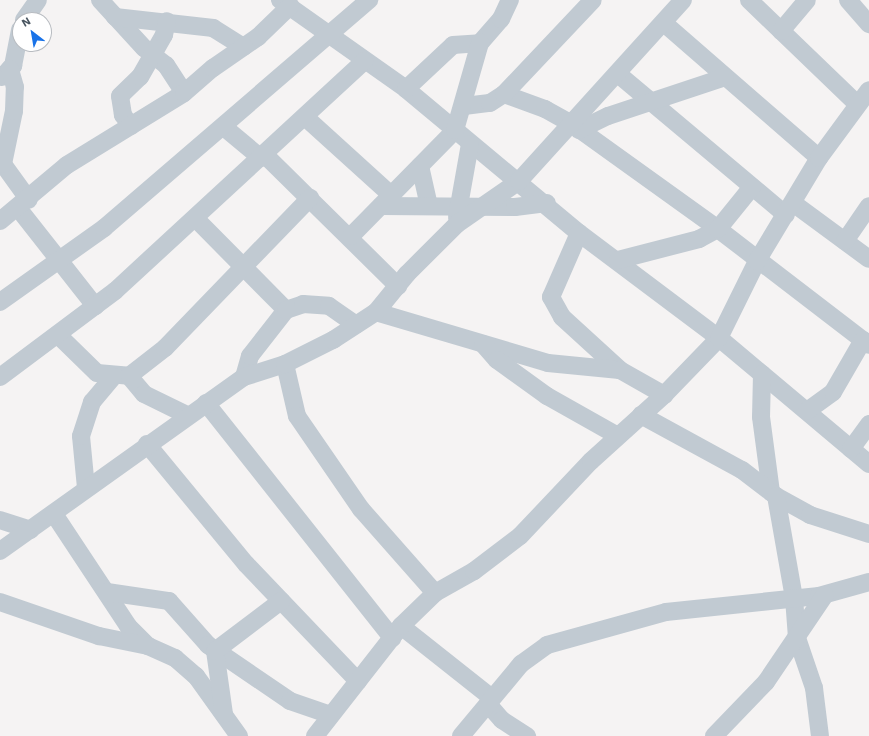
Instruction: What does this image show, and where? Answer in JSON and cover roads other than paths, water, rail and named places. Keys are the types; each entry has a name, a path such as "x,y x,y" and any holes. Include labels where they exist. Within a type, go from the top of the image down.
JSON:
{"street":[{"path":"100,0 153,55 166,65 184,93"},
{"path":"0,302 104,228 225,128 328,34 369,0"},
{"path":"350,236 455,130 464,106 480,43 501,19 510,0"},
{"path":"464,106 490,103 504,94 592,0"},
{"path":"0,551 54,514 86,488 187,415 244,377 285,364 356,325 376,312 398,286 457,224 519,181 576,127 618,74 665,24 683,0"},
{"path":"749,0 857,104"},
{"path":"781,31 807,0"},
{"path":"848,0 869,24"},
{"path":"0,221 24,204 67,165 184,93 244,47 285,3 364,61 406,89 470,144 546,203 579,233 618,260 719,338 869,464"},
{"path":"115,17 167,21 213,28 244,47"},
{"path":"131,126 123,115 120,96 140,77 153,55 167,21"},
{"path":"665,24 819,158"},
{"path":"406,89 453,44 480,43"},
{"path":"12,52 5,74 15,87 14,111 2,162 24,204 60,260 95,306"},
{"path":"0,377 95,306 196,219 364,61"},
{"path":"618,74 752,187 845,241 869,259"},
{"path":"576,127 725,77"},
{"path":"315,736 396,632 435,593 474,571 520,536 618,436 664,395 719,338 757,261 819,158 857,104 869,90"},
{"path":"504,94 545,109 576,127 718,229 757,261 866,343 833,392 806,411"},
{"path":"305,117 386,200 430,206 482,206 546,203"},
{"path":"225,128 263,157 310,198 350,236 398,286"},
{"path":"457,224 457,205 470,144"},
{"path":"420,166 430,206"},
{"path":"618,260 699,239 718,229 752,187"},
{"path":"86,488 81,436 92,402 121,376 165,348 310,198"},
{"path":"845,241 869,206"},
{"path":"196,219 286,310"},
{"path":"579,233 551,297 562,317 620,370 664,395"},
{"path":"244,377 250,356 286,310 303,304 330,306 356,325"},
{"path":"376,312 548,363 620,370"},
{"path":"58,335 97,373 121,376 144,394 187,415"},
{"path":"582,336 586,367"},
{"path":"482,343 497,360 547,396 618,436"},
{"path":"285,364 296,416 361,509 435,593"},
{"path":"762,374 761,417 773,494 794,598 797,638 814,688 820,736"},
{"path":"206,403 396,632 490,701 502,720 527,736"},
{"path":"641,415 742,470 773,494 810,515 869,534"},
{"path":"851,449 869,424"},
{"path":"147,444 246,564 358,680"},
{"path":"54,514 94,578 107,592 128,626 148,646"},
{"path":"0,520 30,530"},
{"path":"461,736 521,664 547,645 666,612 824,595 869,582"},
{"path":"107,592 169,601 215,650 290,701 331,715"},
{"path":"714,736 766,682 797,638 824,595"},
{"path":"215,650 281,601"},
{"path":"0,602 99,636 148,646 175,658 196,676 238,736"},
{"path":"215,650 225,716"}]}
